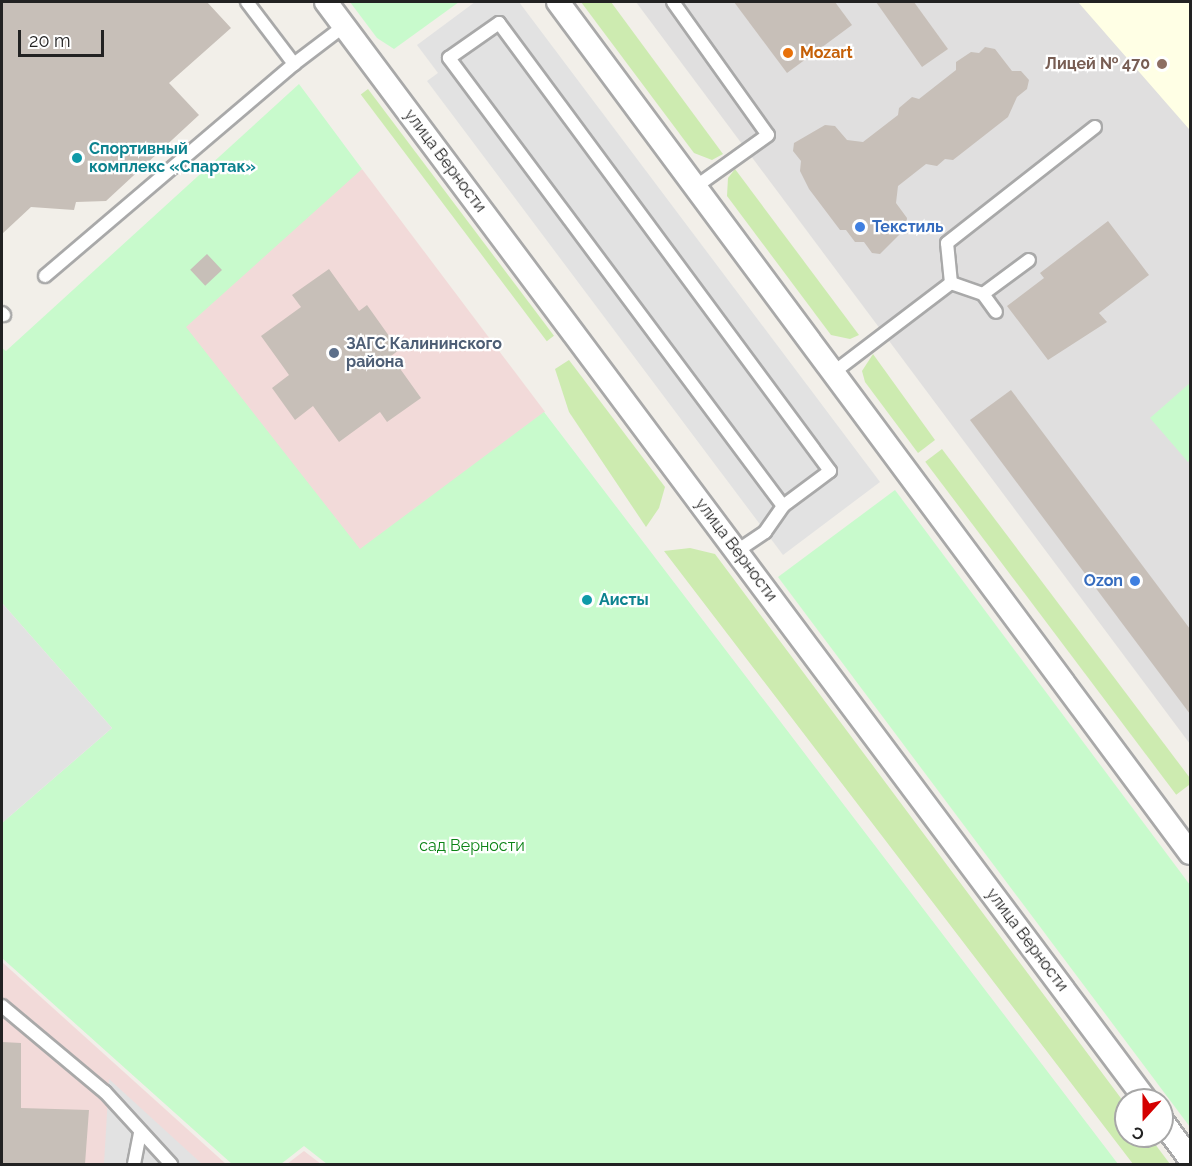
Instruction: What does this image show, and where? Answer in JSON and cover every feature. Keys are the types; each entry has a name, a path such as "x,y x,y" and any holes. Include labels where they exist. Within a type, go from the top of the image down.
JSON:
{"street":[{"name":"улица Верности","path":"326,2 1137,1088"},
{"path":"558,2 1191,853"},
{"path":"1174,1137 1191,1159"}],"lane":[{"path":"247,2 294,64"},
{"path":"673,2 768,135 695,187"},
{"path":"737,551 765,532 783,506 830,471 499,23 449,58 783,506"},
{"path":"45,276 294,64 344,26"},
{"path":"951,283 947,243 1095,127"},
{"path":"983,294 1029,260"},
{"path":"951,283 983,294 996,312"},
{"path":"834,372 951,283"},
{"path":"2,1006 105,1092 140,1134 171,1164"},
{"path":"134,1164 140,1134"}],"shaded area":[{"path":"475,2 519,2 880,482 783,555 427,81 438,73 417,45"},
{"path":"636,2 1190,2 1190,744"},
{"name":"Лицей № 470","path":"1078,2 1190,2 1189,129"},
{"path":"362,169 545,412 356,554 173,312"},
{"path":"2,603 112,728 2,823"},
{"path":"2,962 226,1164 2,1164"},
{"path":"109,1079 202,1164 104,1164"},
{"path":"304,1151 321,1164 287,1164"}],"green space":[{"path":"350,2 459,2 394,49 377,38"},
{"path":"581,2 611,2 723,154 712,160 694,153"},
{"name":"сад Верности","path":"299,84 362,169 186,327 360,549 544,412 1118,1164 327,1164 304,1146 281,1164 232,1164 2,958 2,823 112,728 2,603 2,348 6,351"},
{"path":"368,89 554,336 547,341 361,94"},
{"path":"735,169 859,335 850,339 831,335 727,196 728,178"},
{"path":"873,354 935,440 918,453 865,382 862,371"},
{"path":"569,360 665,487 659,508 646,527 569,412 555,369"},
{"path":"1190,383 1190,460 1188,462 1150,418"},
{"path":"942,449 1190,778 1190,784 1176,795 925,462"},
{"path":"895,490 1190,885 1190,1127 1174,1106 1174,1088 1161,1088 778,577"},
{"path":"690,548 715,554 1114,1089 1114,1139 664,551"},
{"path":"1121,1148 1158,1148 1170,1164 1133,1164"}],"building":[{"name":"Спортивный комплекс «Спартак»","path":"2,2 207,2 231,28 169,83 199,115 106,201 76,202 74,210 31,207 2,234"},
{"path":"734,2 835,2 852,25 787,73"},
{"path":"876,2 914,2 948,49 922,67"},
{"path":"985,47 995,49 1012,71 1021,71 1029,80 1027,89 1017,97 1008,117 953,160 945,159 937,166 926,164 898,186 896,203 907,218 906,228 880,254 872,253 864,242 855,242 846,230 840,230 809,189 800,171 801,161 793,151 794,143 825,125 835,126 847,140 863,142 898,115 899,108 912,97 919,99 956,70 956,62 971,52 979,53"},
{"path":"1108,221 1149,275 1099,313 1107,322 1048,360 1007,306 1044,278 1040,273"},
{"path":"207,254 222,270 205,286 190,270"},
{"name":"ЗАГС Калининского района","path":"329,269 359,311 367,305 399,350 391,356 421,398 387,422 380,412 339,442 313,406 295,420 272,388 289,375 261,336 301,307 292,295"},
{"path":"1011,390 1190,629 1190,714 970,420"},
{"path":"2,1042 21,1043 21,1108 89,1110 85,1164 2,1164"}],"place":[{"name":"Mozart","path":"788,53"},
{"name":"Лицей № 470","path":"1162,64"},
{"name":"Спортивный комплекс «Спартак»","path":"77,158"},
{"name":"Текстиль","path":"860,227"},
{"name":"ЗАГС Калининского района","path":"334,353"},
{"name":"Ozon","path":"1135,581"},
{"name":"Аисты","path":"587,600"}]}
